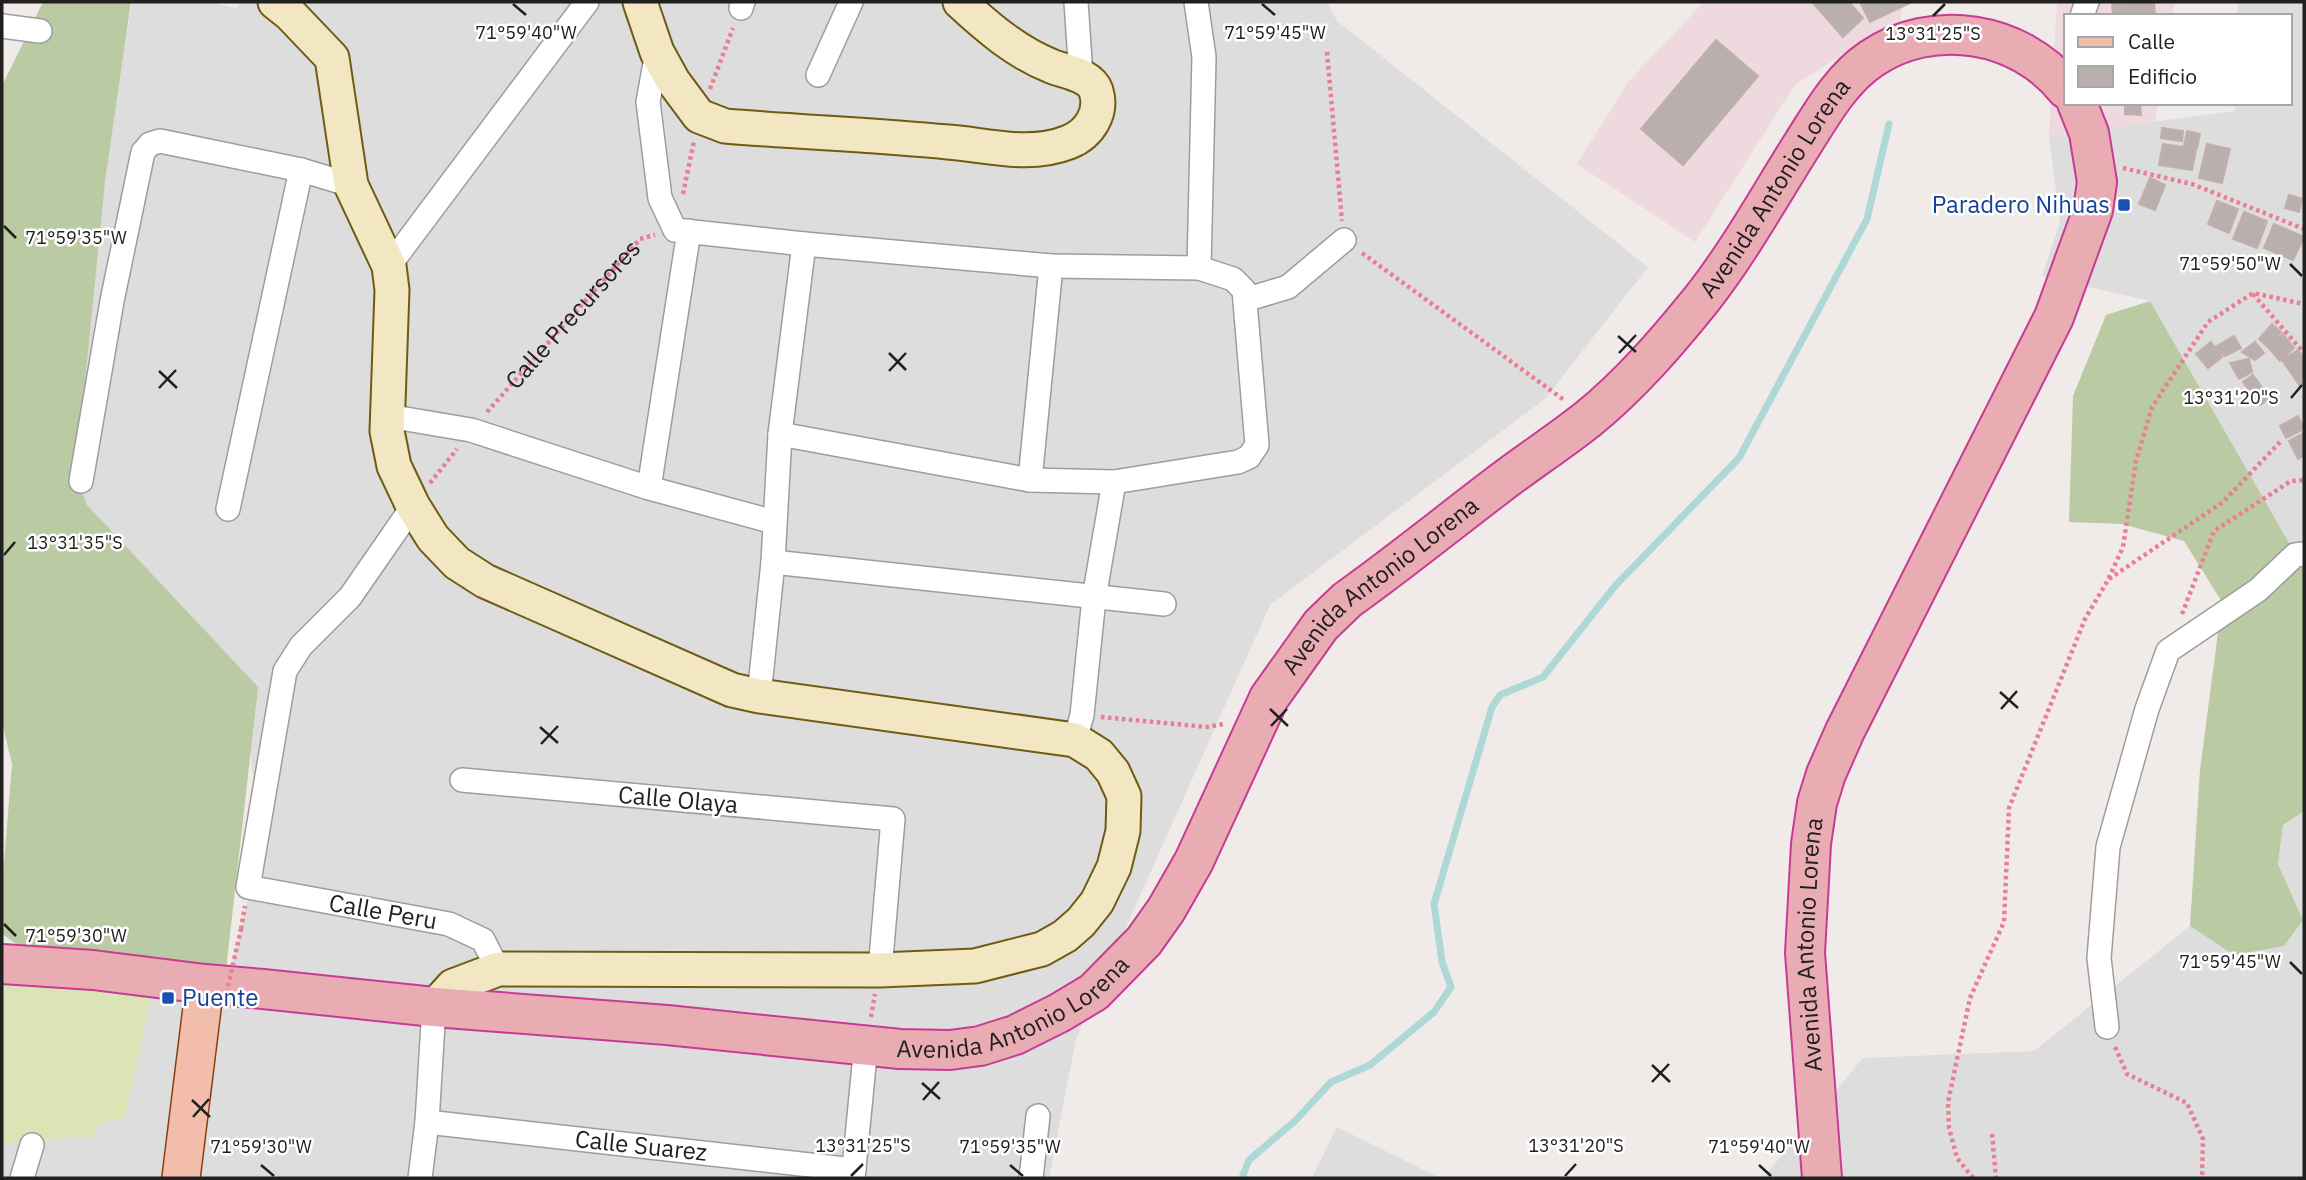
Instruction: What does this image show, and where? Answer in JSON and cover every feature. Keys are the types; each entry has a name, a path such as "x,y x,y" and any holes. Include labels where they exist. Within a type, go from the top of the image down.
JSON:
{"highway":[{"name":"Avenida Antonio Lorena","path":"215,992 263,989 434,1007 667,1025 929,1050 980,1046 1015,1035 1094,992 1144,941 1166,910 1194,861 1269,698 1321,625 1347,600 1589,418 1661,348 1729,261 1843,85 1869,59 1895,45 1927,36 1956,33 2015,48 2064,81"},
{"name":"Avenida Antonio Lorena","path":"1822,1178 1805,953 1811,844 1817,803 1826,774 1845,731 2054,317 2093,210 2097,182 2089,133 2077,105"},
{"path":"2,964 93,970 215,992"}],"main road":[{"path":"275,2 332,58 351,185 389,266 392,290 387,431 394,466 413,506 433,538 457,563 485,581 732,690 760,696 1079,727 1114,772 1124,796 1123,831 1114,867 1097,902 1065,936 1042,948 975,966 880,970 498,969 453,986 434,1007"},
{"path":"640,2 657,52 673,81 699,116 725,126 950,142 993,149 1029,149 1069,142 1085,132 1094,122 1097,105 1096,91 1091,83 1012,46 960,2"},
{"path":"181,1178 215,992"}],"street":[{"path":"389,266 587,2"},
{"path":"818,75 852,2"},
{"path":"1076,2 1081,76"},
{"path":"1196,2 1204,57 1199,268"},
{"path":"2,26 40,31"},
{"path":"649,488 682,230 660,198 648,102 657,52"},
{"path":"81,481 112,301 143,152 150,144 160,141 300,170 351,185"},
{"path":"229,509 300,170"},
{"path":"682,230 1051,266 1199,268 1233,279 1244,290 1256,445 1249,457 1238,462 1114,482 1030,480 780,434"},
{"path":"1245,300 1288,287 1344,240"},
{"path":"760,696 773,562 780,434 804,244"},
{"path":"1030,480 1051,266"},
{"path":"387,415 471,430 649,488 774,522"},
{"path":"1079,727 1094,597 1114,482"},
{"name":"Calle Peru","path":"413,506 350,597 301,646 285,671 248,887 449,925 483,940 498,969"},
{"path":"2107,1027 2099,958 2108,847 2147,709 2168,651 2258,590 2295,555 2304,554"},
{"path":"773,562 1164,604"},
{"name":"Calle Olaya","path":"462,780 893,819 880,970"},
{"path":"420,1178 427,1122 434,1007"},
{"path":"854,1174 866,1045"},
{"path":"1031,1178 1038,1116"},
{"name":"Calle Suarez","path":"427,1122 854,1174"},
{"path":"22,1178 32,1145"}],"path":[{"path":"682,230 699,116 742,5"},
{"path":"1327,52 1344,240 1589,418"},
{"path":"2095,161 2192,184 2304,229"},
{"name":"Calle Precursores","path":"413,506 471,430 640,239 682,230"},
{"path":"1973,1178 1957,1158 1949,1128 1948,1102 1970,998 2004,922 2009,808 2085,620 2123,547 2136,461 2152,407 2208,322 2252,293 2304,304"},
{"path":"2252,293 2304,353"},
{"path":"2108,580 2223,502 2280,442"},
{"path":"2168,651 2214,531 2291,481 2304,480"},
{"path":"1079,727 1207,727 1261,718"},
{"path":"215,992 241,929"},
{"path":"866,1045 880,970"},
{"path":"2107,1027 2127,1074 2186,1103 2203,1139 2202,1178"},
{"path":"1992,1134 1996,1178"}],"shaded area":[{"path":"132,2 210,2 236,8 240,2 1327,2 1337,21 1648,267 1545,399 1270,605 1076,1039 1049,1178 2,1178 2,954 228,979 260,850 243,676 88,507 76,473 107,156"},
{"path":"1704,2 1903,2 1898,38 1856,46 1795,85 1695,242 1577,164 1628,82"},
{"path":"2057,2 2175,2 2172,14 2064,14 2064,105 2158,105 2155,122 2049,136"},
{"path":"2238,2 2304,2 2304,547 2293,551 2150,301 2042,276 2060,222 2049,136 2235,111 2235,105 2292,105 2292,14 2237,14"},
{"path":"2304,811 2304,1178 1763,1178 1863,1058 2034,1051 2190,926 2234,955 2303,920 2278,864 2283,825"},
{"path":"1337,1127 1440,1178 1312,1178"}],"green space":[{"path":"43,2 131,2 105,181 76,473 87,505 258,687 226,970 22,948 2,934 2,887 12,764 2,722 2,86"},
{"path":"2150,301 2293,550 2304,547 2304,811 2283,825 2278,864 2303,920 2284,946 2234,955 2190,926 2200,770 2222,602 2184,541 2122,524 2069,522 2073,396 2106,315"},
{"path":"2,986 152,990 125,1118 97,1124 94,1136 2,1144"}],"building":[{"path":"1812,2 1849,2 1863,18 1843,37"},
{"path":"1860,2 1912,2 1870,22"},
{"path":"2154,2 2155,14 2113,14 2112,4"},
{"path":"1716,40 1758,76 1683,165 1641,129"},
{"path":"2125,105 2140,105 2141,115 2125,114"},
{"path":"2162,128 2183,131 2182,141 2161,138"},
{"path":"2187,131 2200,134 2197,148 2184,146"},
{"path":"2163,144 2196,149 2192,170 2159,165"},
{"path":"2207,144 2230,149 2222,183 2199,178"},
{"path":"2150,178 2165,185 2155,210 2139,204"},
{"path":"2289,195 2302,199 2299,212 2285,208"},
{"path":"2217,201 2238,209 2229,233 2208,224"},
{"path":"2244,212 2267,221 2257,248 2233,239"},
{"path":"2274,224 2304,237 2293,260 2264,248"},
{"path":"2272,324 2281,332 2267,346 2259,339"},
{"path":"2283,334 2294,348 2280,361 2267,346"},
{"path":"2234,336 2241,348 2225,356 2215,347"},
{"path":"2211,342 2222,357 2208,368 2196,354"},
{"path":"2255,342 2264,353 2255,360 2242,352"},
{"path":"2298,350 2304,359 2304,383 2300,386 2282,360"},
{"path":"2249,359 2252,372 2239,379 2230,363"},
{"path":"2253,375 2270,398 2260,405 2243,382"},
{"path":"2298,416 2304,429 2286,438 2280,426"},
{"path":"2304,433 2304,456 2298,459 2289,441"}],"waterway":[{"path":"1242,1178 1249,1160 1296,1120 1331,1082 1370,1065 1434,1012 1451,987 1442,962 1434,904 1492,707 1500,695 1543,677 1615,586 1739,458 1867,219 1889,124"}],"place":[{"name":"Paradero Nihuas","path":"2124,205"},
{"name":"Puente","path":"168,998"}]}
